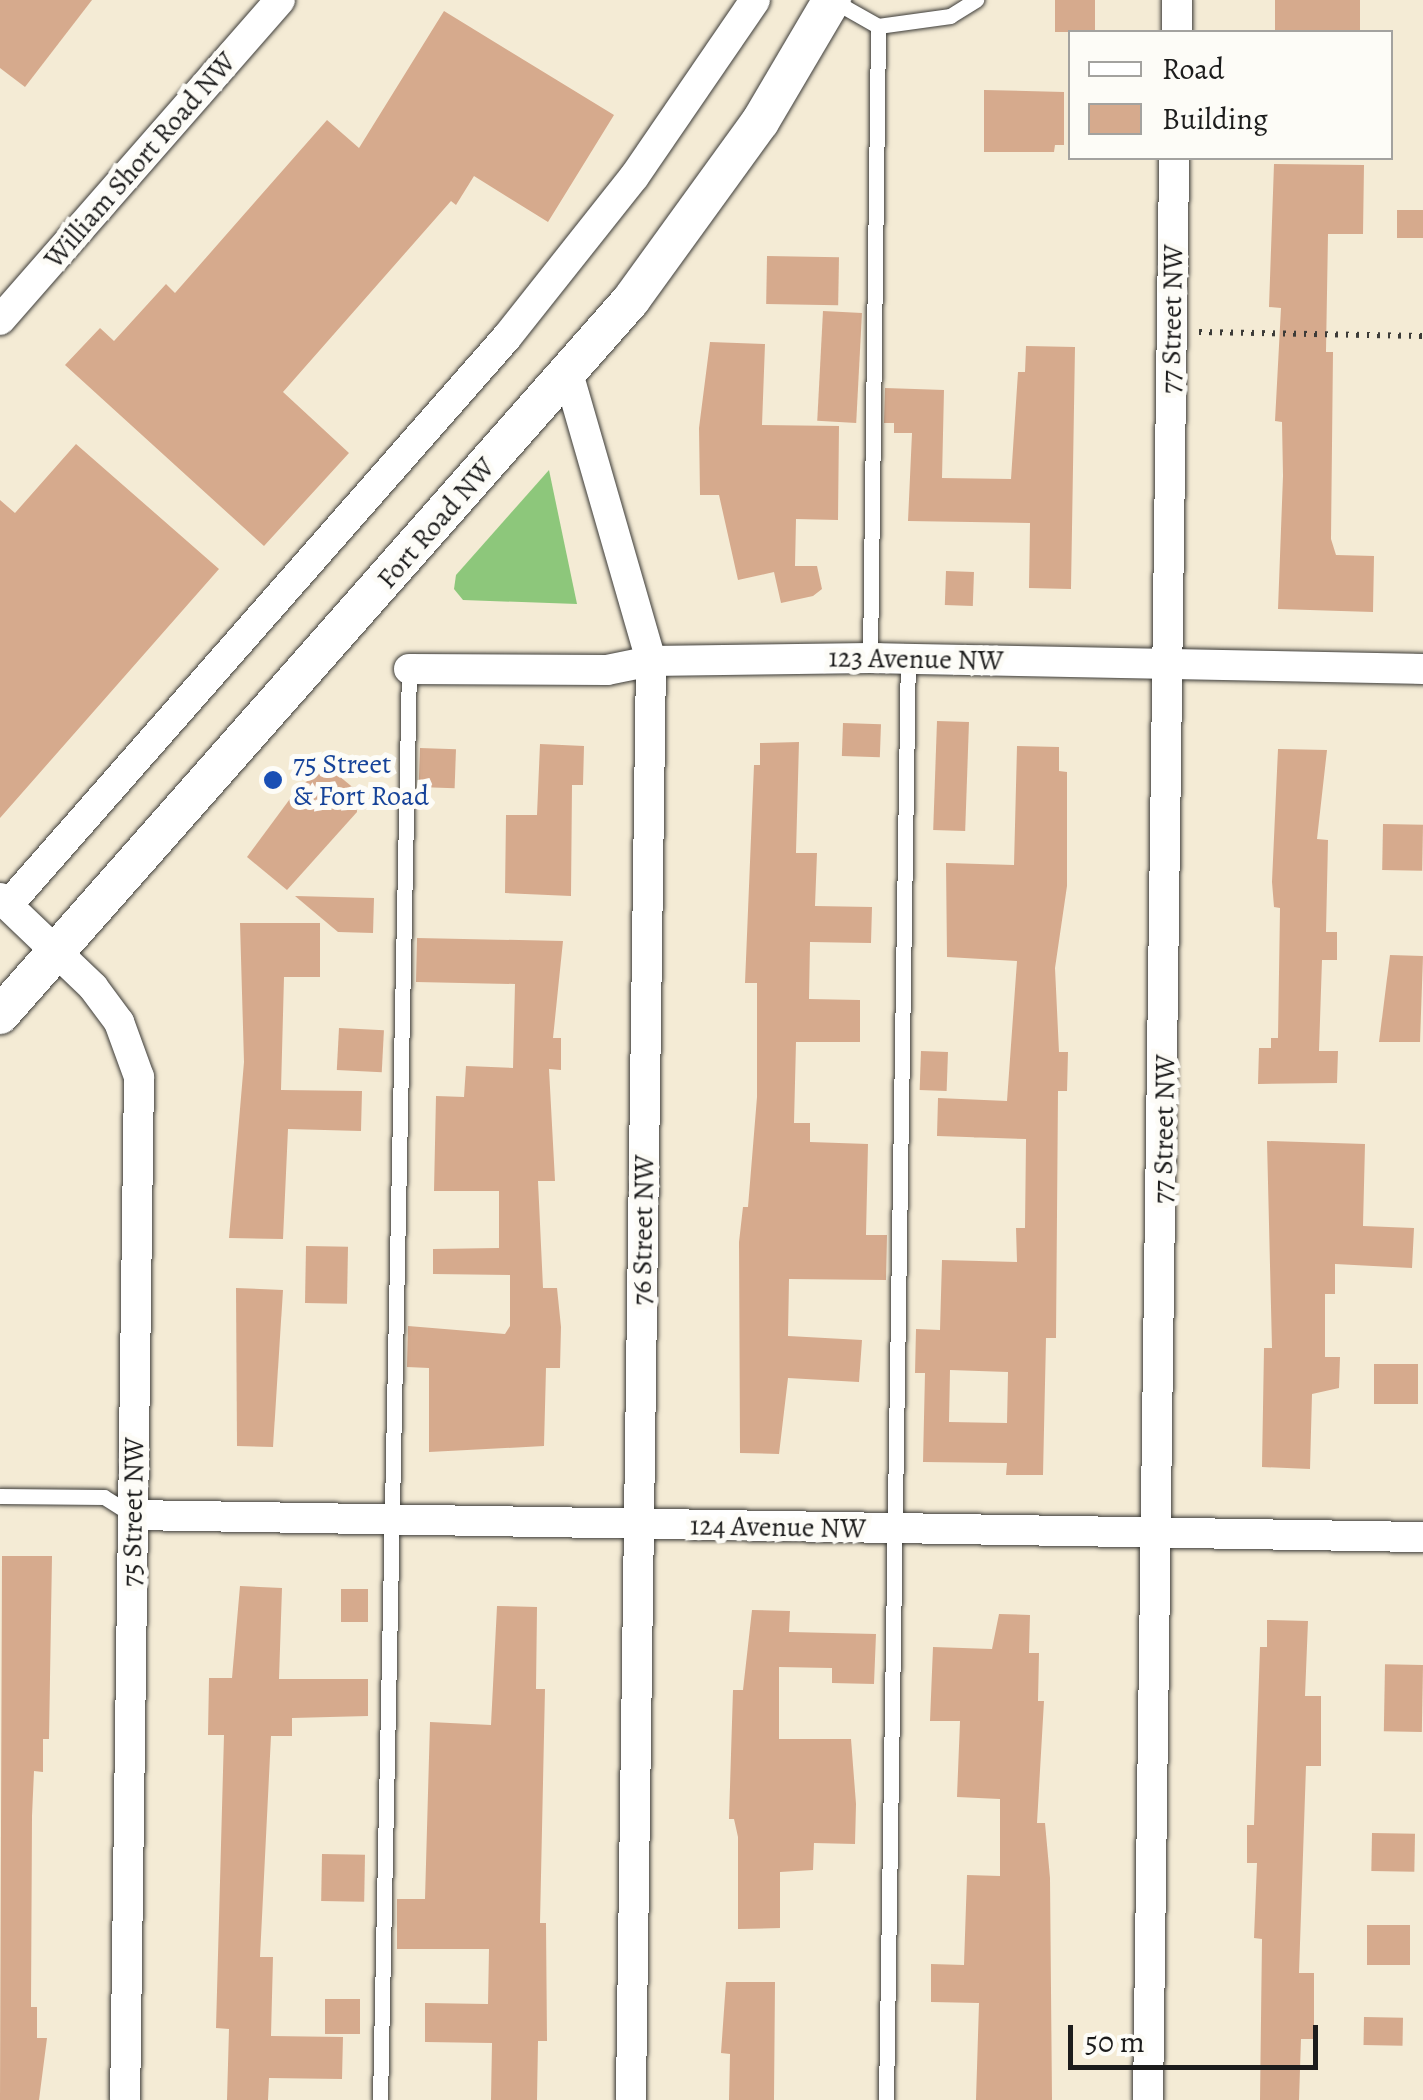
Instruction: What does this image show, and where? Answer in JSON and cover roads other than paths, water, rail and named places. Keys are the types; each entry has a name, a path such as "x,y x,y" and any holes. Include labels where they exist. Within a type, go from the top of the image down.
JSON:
{"street":[{"name":"William Short Road NW","path":"0,320 280,0"},
{"path":"57,950 4,902 507,337 634,178 755,0"},
{"name":"Fort Road NW","path":"0,1015 568,373 700,209 832,0"},
{"path":"1176,30 1177,0"},
{"name":"77 Street NW","path":"1148,2100 1171,664 1174,160"},
{"name":"76 Street NW","path":"568,373 652,661 631,2100"},
{"name":"123 Avenue NW","path":"409,668 607,670 652,661 908,658 1423,669"},
{"name":"75 Street NW","path":"57,950 119,1022 139,1077 125,2100"},
{"name":"124 Avenue NW","path":"133,1515 1423,1537"}],"lane":[{"path":"832,0 878,26 950,16 976,0"},
{"path":"870,658 878,26"},
{"path":"886,2100 908,658"},
{"path":"380,2100 409,668"},
{"path":"0,1496 104,1498 133,1515"}],"place":[{"name":"75 Street & Fort Road","path":"273,780"}]}
